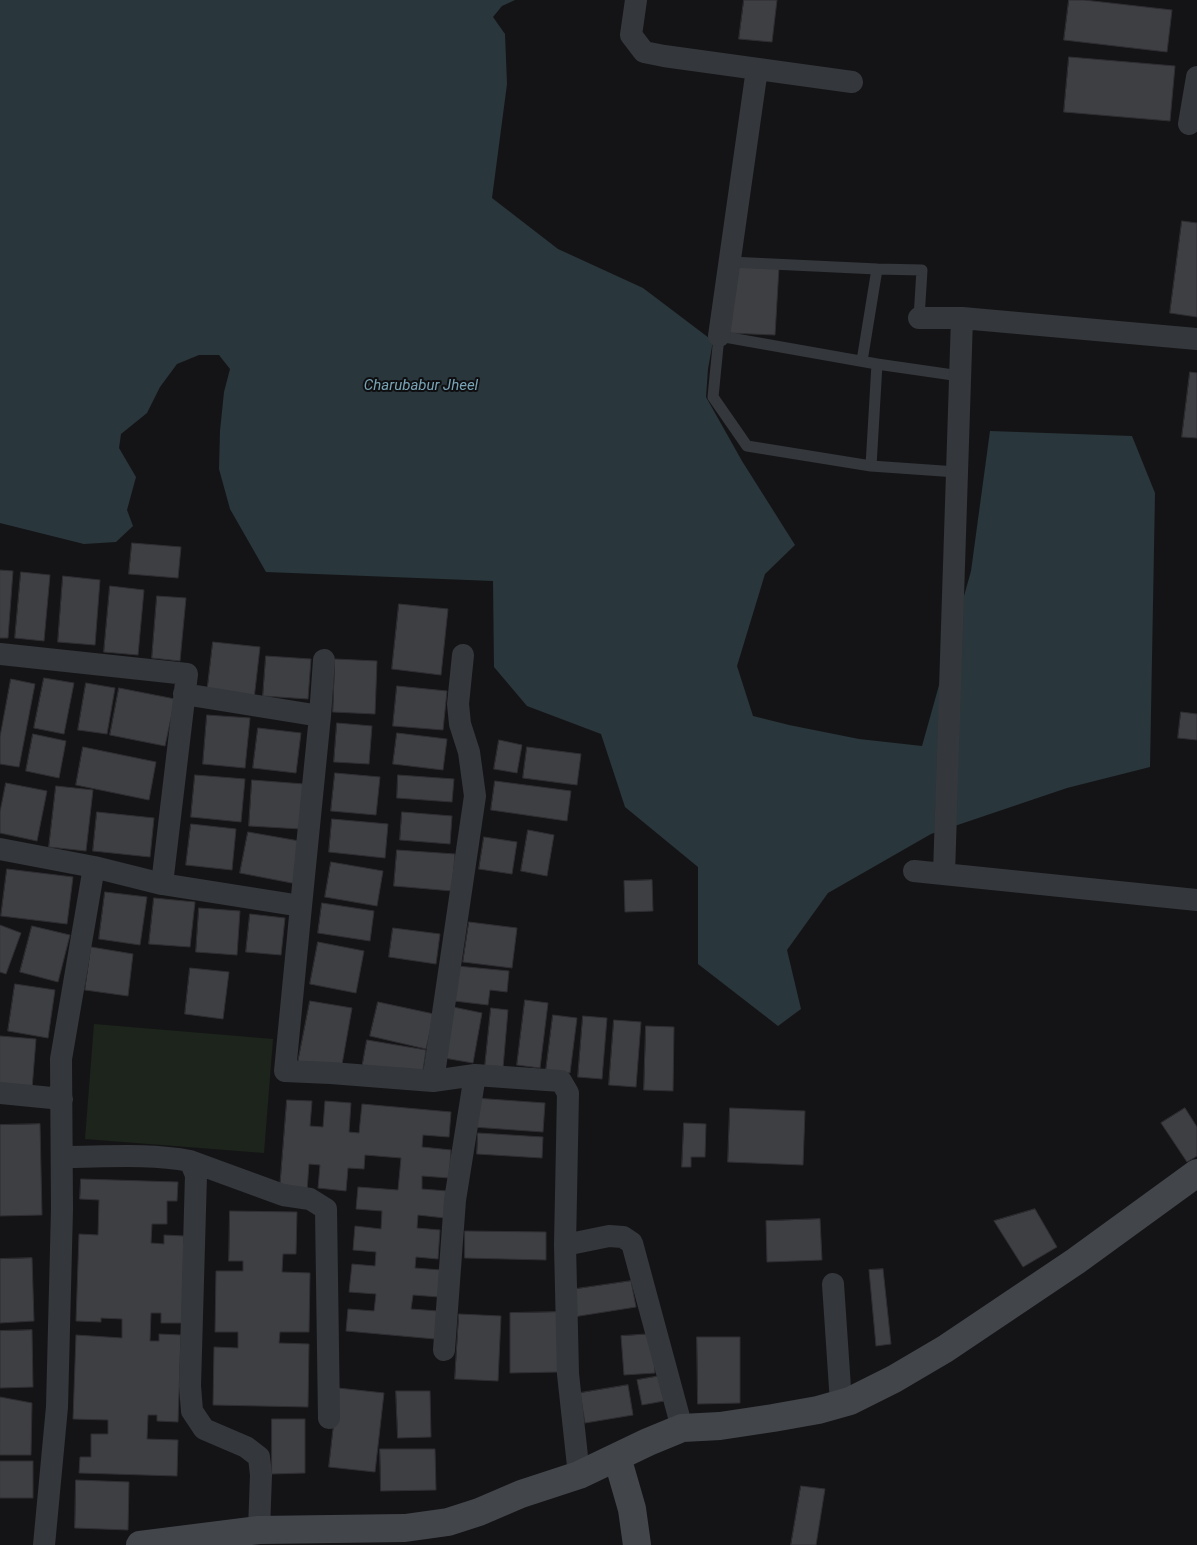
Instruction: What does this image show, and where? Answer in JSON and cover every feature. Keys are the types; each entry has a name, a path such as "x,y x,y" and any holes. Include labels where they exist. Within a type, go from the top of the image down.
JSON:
{"street":[{"path":"636,0 631,35 644,52 852,82"},
{"path":"719,336 757,69"},
{"path":"1189,124 1197,77"},
{"path":"918,318 962,318 1197,339"},
{"path":"944,874 962,318"},
{"path":"0,654 187,674 162,884"},
{"path":"433,1081 475,796 469,752 460,724 458,704 463,655"},
{"path":"324,660 285,1071 433,1081 475,1075 561,1081 568,1093 565,1245 568,1374 579,1474"},
{"path":"184,694 320,716"},
{"path":"0,849 94,867 162,884 301,906"},
{"path":"44,1545 57,1407 62,1157 61,1059 94,867"},
{"path":"914,871 1197,900"},
{"path":"444,1350 455,1200 475,1075"},
{"path":"0,1093 62,1099"},
{"path":"62,1157 154,1157 190,1161 283,1195 310,1200 326,1208 329,1418"},
{"path":"190,1161 196,1175 190,1386 192,1411 204,1429 246,1447 259,1457 261,1474 259,1530"},
{"path":"140,1545 179,1543 259,1530 405,1537 479,1512 522,1494 579,1474 682,1428 720,1426 773,1418 818,1410 850,1401 894,1380 945,1349 1076,1261 1197,1173"},
{"path":"565,1245 609,1236 623,1237 632,1243 682,1428"},
{"path":"833,1284 841,1404"},
{"path":"617,1457 632,1509 637,1545"}],"lane":[{"path":"730,262 877,270 922,270 918,318"},
{"path":"862,361 877,270"},
{"path":"957,472 871,466 747,446 713,397 719,336 878,364 960,376"},
{"path":"871,466 878,364"}],"shaded area":[{"path":"94,1024 273,1039 264,1153 85,1139"}],"water":[{"name":"Charubabur Jheel","path":"0,0 515,0 502,6 493,17 505,34 507,84 492,198 558,249 643,288 713,341 706,397 742,461 795,545 765,574 737,666 753,716 859,739 922,746 971,571 990,431 1132,436 1155,493 1150,767 1067,788 931,834 828,893 787,950 801,1009 778,1026 698,964 698,867 625,807 601,734 527,706 494,667 493,581 266,572 230,509 219,469 224,392 230,369 219,355 199,355 177,364 160,387 147,413 121,434 119,448 136,477 127,510 133,526 116,542 84,544 0,523"}],"building":[{"path":"744,0 777,0 772,42 739,39"},
{"path":"1069,0 1172,10 1167,52 1064,40"},
{"path":"1069,57 1175,66 1170,121 1064,112"},
{"path":"1182,221 1197,223 1197,317 1170,313"},
{"path":"732,265 779,267 775,335 728,333"},
{"path":"1190,372 1197,373 1197,438 1182,437"},
{"path":"132,543 181,547 178,578 129,574"},
{"path":"0,570 13,571 8,638 0,638"},
{"path":"21,572 50,575 44,641 15,638"},
{"path":"63,576 100,580 95,645 58,642"},
{"path":"110,586 144,590 138,655 104,652"},
{"path":"157,596 186,598 180,661 152,658"},
{"path":"399,604 448,609 441,675 392,669"},
{"path":"213,642 260,647 254,699 207,693"},
{"path":"266,656 311,659 308,699 263,696"},
{"path":"335,659 377,661 375,714 333,712"},
{"path":"44,678 74,683 64,734 34,728"},
{"path":"11,679 35,684 19,767 0,764 0,737"},
{"path":"86,683 115,688 107,734 78,730"},
{"path":"397,686 447,691 443,730 393,726"},
{"path":"119,688 175,699 165,746 110,735"},
{"path":"1181,712 1197,714 1197,740 1178,738"},
{"path":"207,715 250,718 245,768 203,764"},
{"path":"337,723 372,726 369,764 334,762"},
{"path":"258,728 301,733 296,773 253,768"},
{"path":"397,733 447,739 443,770 393,764"},
{"path":"33,734 66,741 59,778 26,771"},
{"path":"499,740 522,745 517,773 494,769"},
{"path":"83,747 156,762 149,800 76,785"},
{"path":"527,747 581,754 577,785 523,778"},
{"path":"335,773 380,777 376,815 331,811"},
{"path":"195,775 245,779 241,822 191,817"},
{"path":"398,775 454,779 452,802 397,798"},
{"path":"252,780 304,784 301,829 249,826"},
{"path":"495,781 571,791 567,821 491,810"},
{"path":"6,783 47,791 37,841 0,833 0,812"},
{"path":"56,786 93,790 86,851 49,847"},
{"path":"97,812 154,818 150,857 93,851"},
{"path":"402,812 452,816 450,844 400,840"},
{"path":"332,819 388,824 385,858 329,852"},
{"path":"191,824 236,829 232,870 186,865"},
{"path":"528,830 554,835 547,876 521,871"},
{"path":"248,832 305,842 297,884 240,873"},
{"path":"484,837 517,842 512,874 479,869"},
{"path":"397,850 455,854 452,891 394,886"},
{"path":"331,862 383,871 377,906 325,897"},
{"path":"7,869 73,877 67,924 1,916"},
{"path":"652,880 653,911 625,912 624,881"},
{"path":"105,892 147,897 140,945 99,939"},
{"path":"154,898 195,902 190,947 149,944"},
{"path":"322,903 374,911 370,941 318,933"},
{"path":"199,908 240,911 237,955 196,952"},
{"path":"250,914 285,918 281,955 246,952"},
{"path":"469,922 517,928 512,968 463,962"},
{"path":"0,925 21,933 6,974 0,972"},
{"path":"32,926 70,935 58,982 20,972"},
{"path":"393,928 440,934 436,964 389,957"},
{"path":"318,942 364,951 356,993 310,984"},
{"path":"91,947 133,954 128,996 85,990"},
{"path":"457,966 509,971 507,992 490,990 488,1005 454,1001"},
{"path":"190,968 229,972 223,1019 185,1014"},
{"path":"15,984 55,990 48,1038 8,1031"},
{"path":"525,1000 548,1003 540,1068 517,1065"},
{"path":"310,1001 352,1008 341,1070 298,1062"},
{"path":"378,1002 434,1014 426,1049 370,1036"},
{"path":"453,1007 482,1013 473,1063 444,1058"},
{"path":"491,1008 508,1010 503,1068 485,1066"},
{"path":"553,1015 577,1018 570,1073 546,1070"},
{"path":"583,1016 607,1018 602,1079 578,1077"},
{"path":"614,1020 641,1022 636,1087 609,1085"},
{"path":"646,1026 674,1027 673,1091 644,1090"},
{"path":"0,1036 36,1039 32,1089 0,1087"},
{"path":"367,1040 426,1050 422,1077 362,1068"},
{"path":"475,1098 545,1103 543,1132 473,1127"},
{"path":"287,1100 312,1101 310,1126 323,1127 325,1101 351,1103 349,1132 359,1133 362,1104 451,1112 449,1137 423,1135 422,1147 451,1150 449,1178 422,1176 422,1189 447,1191 445,1218 418,1215 417,1228 440,1230 438,1259 416,1257 415,1268 441,1270 439,1297 413,1295 411,1309 438,1311 435,1339 346,1331 348,1309 374,1311 376,1294 349,1292 352,1264 375,1266 376,1252 353,1250 355,1226 381,1229 382,1211 356,1209 358,1187 398,1190 401,1158 365,1155 364,1169 348,1168 346,1191 318,1188 320,1165 309,1164 307,1191 280,1188"},
{"path":"730,1108 805,1111 803,1165 728,1162"},
{"path":"1185,1108 1197,1127 1197,1156 1187,1162 1161,1123"},
{"path":"684,1123 706,1124 705,1157 691,1157 691,1167 682,1167"},
{"path":"40,1124 42,1215 0,1216 0,1125"},
{"path":"478,1133 543,1137 542,1158 477,1154"},
{"path":"81,1179 178,1182 177,1201 167,1201 167,1224 152,1224 151,1243 164,1244 164,1235 184,1236 182,1323 161,1323 161,1313 151,1313 150,1341 159,1341 159,1334 181,1335 178,1422 157,1421 157,1415 148,1415 147,1439 178,1440 177,1476 79,1473 80,1457 91,1457 91,1434 108,1434 108,1420 73,1419 76,1335 122,1338 122,1319 101,1318 101,1322 76,1321 79,1234 98,1235 99,1200 80,1199"},
{"path":"1035,1209 1057,1247 1023,1267 994,1221"},
{"path":"230,1211 297,1212 296,1254 283,1254 282,1272 310,1273 309,1332 280,1332 279,1343 309,1344 308,1407 213,1405 214,1347 238,1348 238,1332 215,1332 216,1271 243,1271 243,1261 229,1261"},
{"path":"820,1219 822,1260 767,1262 766,1221"},
{"path":"465,1231 546,1232 546,1260 465,1258"},
{"path":"32,1258 34,1321 0,1323 0,1259"},
{"path":"883,1269 891,1344 876,1346 869,1270"},
{"path":"631,1281 636,1307 573,1317 569,1290"},
{"path":"557,1312 558,1372 510,1373 510,1313"},
{"path":"459,1314 501,1316 498,1381 455,1379"},
{"path":"32,1330 33,1387 0,1388 0,1331"},
{"path":"652,1334 655,1373 624,1375 621,1336"},
{"path":"697,1337 740,1337 740,1403 698,1404"},
{"path":"660,1376 664,1401 642,1405 637,1380"},
{"path":"628,1385 633,1415 585,1423 580,1393"},
{"path":"338,1388 384,1393 375,1472 329,1467"},
{"path":"396,1391 430,1391 431,1437 398,1438"},
{"path":"0,1397 32,1403 31,1455 0,1455"},
{"path":"272,1419 305,1419 305,1473 272,1474"},
{"path":"380,1449 435,1449 436,1490 381,1491"},
{"path":"0,1461 33,1461 33,1498 0,1498"},
{"path":"76,1480 129,1482 128,1530 75,1528"},
{"path":"801,1486 825,1489 816,1545 791,1545"}]}
